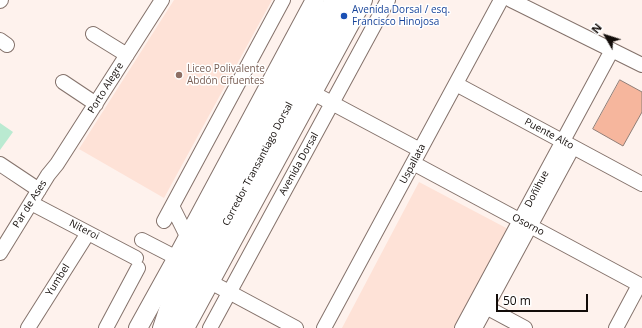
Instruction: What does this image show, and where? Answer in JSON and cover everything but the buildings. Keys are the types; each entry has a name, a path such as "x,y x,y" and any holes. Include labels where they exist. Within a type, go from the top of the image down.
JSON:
{"main road":[{"path":"186,328 189,270 188,238 315,0"},
{"path":"138,328 189,270 313,93 363,0"}],"street":[{"name":"Porto Alegre","path":"48,175 57,164 162,0"},
{"path":"164,221 283,0"},
{"name":"Corredor Transantiago Dorsal","path":"169,328 189,270 332,0"},
{"name":"Corredor Transantiago Dorsal","path":"160,328 169,301 189,270 347,0"},
{"name":"Avenida Dorsal","path":"210,328 388,0"},
{"name":"Uspallata","path":"324,328 501,0"},
{"path":"511,0 642,65"},
{"path":"93,34 127,55"},
{"name":"Doñihue","path":"462,328 525,223 568,144 612,50"},
{"path":"63,82 96,104"},
{"name":"Puente Alto","path":"456,84 642,184"},
{"path":"313,93 420,150"},
{"name":"Osorno","path":"413,163 640,286"},
{"path":"0,164 39,190"},
{"name":"Par de Ases","path":"0,253 48,175"},
{"name":"Niteroi","path":"31,203 88,233 137,263 106,328"},
{"path":"172,206 188,238"},
{"name":"Doñihue","path":"475,328 525,223"},
{"name":"Yumbel","path":"28,328 88,233"},
{"path":"142,240 189,270 296,328"},
{"path":"616,328 640,286"},
{"path":"486,307 525,328"}],"shaded area":[{"name":"Liceo Polivalente Abdón Cifuentes","path":"174,0 272,0 164,198 79,149"},
{"path":"419,182 510,230 458,328 342,328"}],"green space":[{"path":"0,123 13,132 0,150"}],"place":[{"name":"Avenida Dorsal / esq. Francisco Hinojosa","path":"344,16"},
{"name":"Liceo Polivalente Abdón Cifuentes","path":"179,75"}]}
